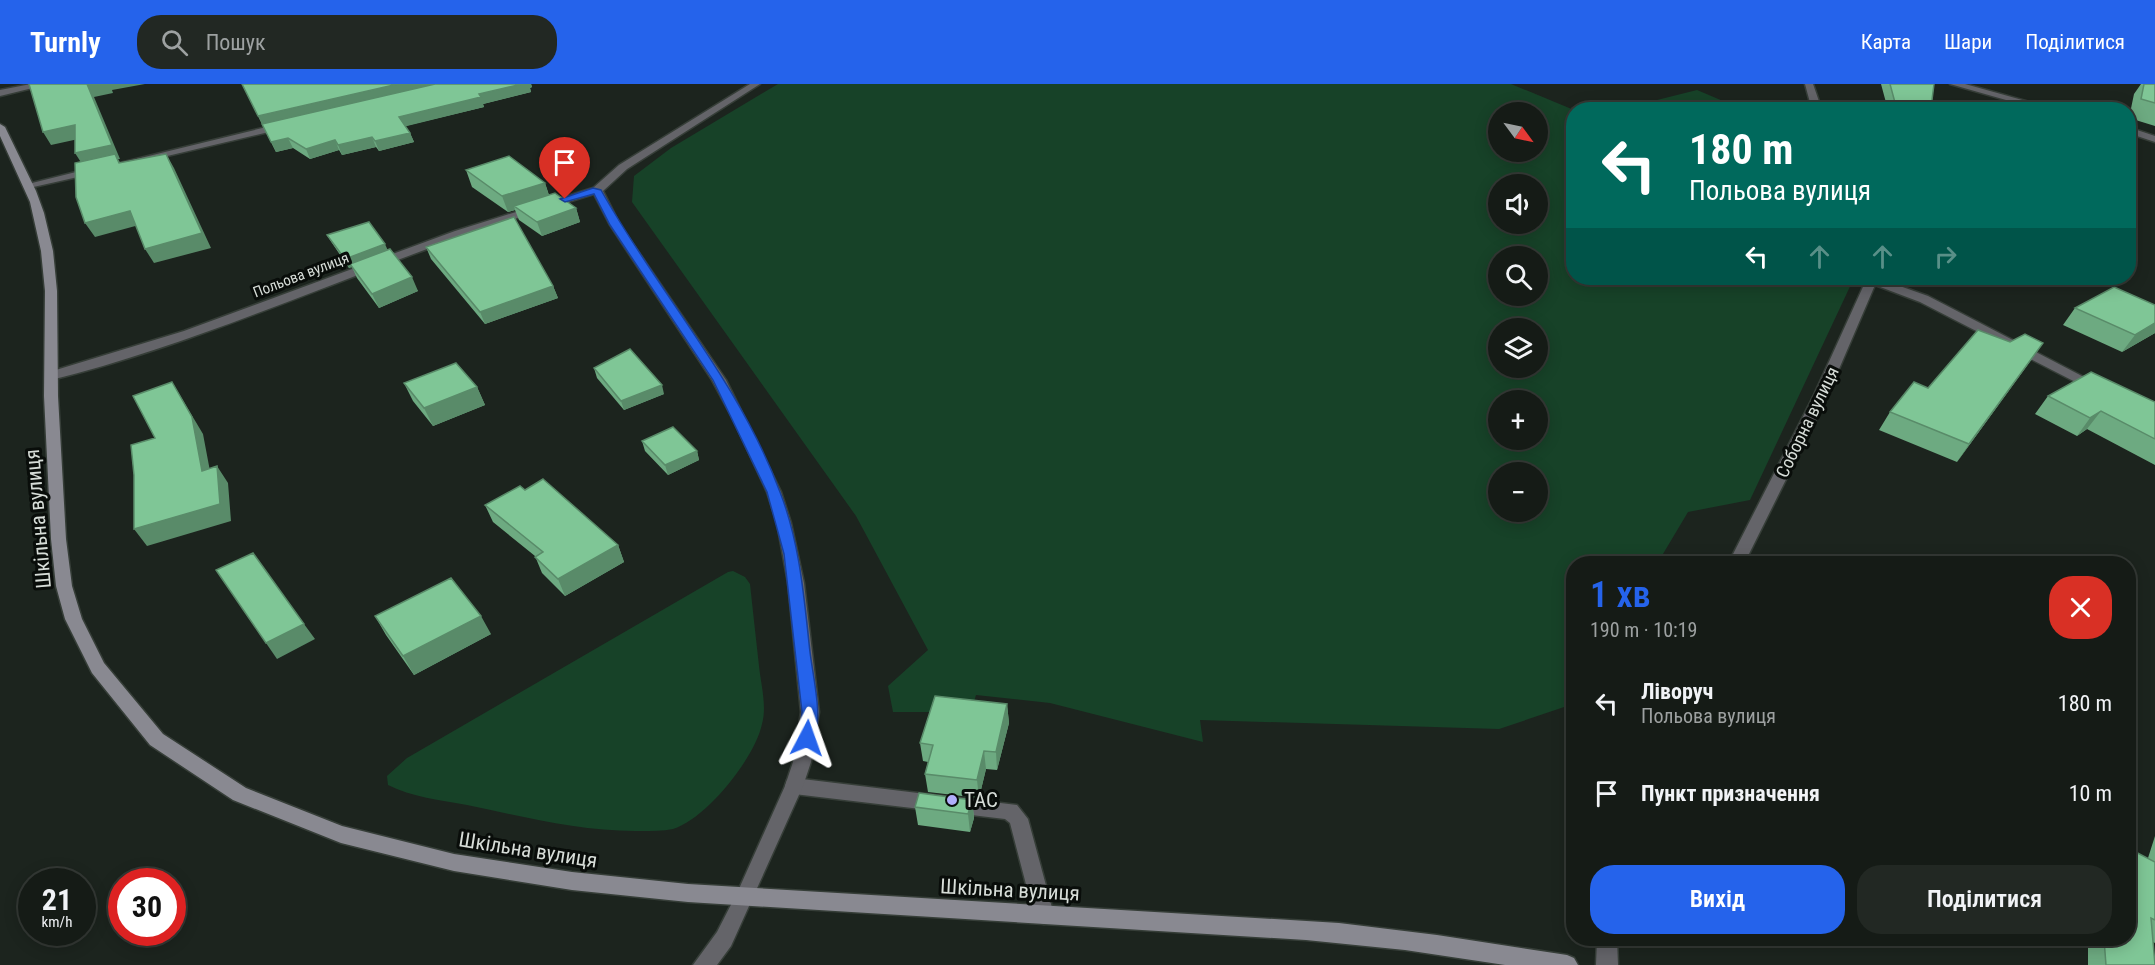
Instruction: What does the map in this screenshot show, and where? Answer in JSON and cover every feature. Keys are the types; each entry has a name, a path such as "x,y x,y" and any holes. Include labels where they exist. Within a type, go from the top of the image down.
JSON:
{"main road":[{"name":"Шкільна вулиця","path":"0,127 28,185 39,214 44,243 51,308 51,376 59,548 68,602 77,630 101,675 127,712 167,749 199,772 238,794 294,819 364,840 493,869 564,880 745,897 1310,930 1451,946 1567,965"}],"street":[{"path":"0,93 45,84"},
{"name":"Польова вулиця","path":"51,376 186,334 413,249 597,190 624,167 756,84"},
{"path":"1809,84 1815,102"},
{"path":"1954,84 2023,102"},
{"path":"28,185 292,124"},
{"path":"2136,133 2155,139"},
{"path":"597,190 615,225 719,380 774,492 793,564 810,712 807,738 794,786 745,897 724,939 704,965"},
{"name":"Соборна вулиця","path":"1740,556 1820,397 1869,285"},
{"path":"1888,285 1924,299 2110,394"},
{"path":"794,786 1010,811 1018,819 1044,915"},
{"path":"1607,946 1607,965"}],"green space":[{"path":"778,84 1511,84 1566,107 1566,285 1851,285 1750,500 1688,512 1662,556 1566,556 1566,706 1499,729 1200,720 1203,742 1050,703 976,695 971,712 893,712 888,686 928,650 856,516 632,202 634,176 671,148"},
{"path":"1697,90 1725,102 1649,102"},
{"path":"733,571 745,577 750,584 763,695 762,724 750,753 727,786 700,813 686,823 673,829 653,831 597,829 426,798 388,785 387,776 407,758"}],"building":[{"path":"29,84 87,84 112,145 75,153 75,125 43,132"},
{"path":"242,84 398,84 258,116"},
{"path":"435,84 522,84 479,94 481,97 399,117 410,133 375,141 372,137 338,145 335,140 306,149 288,138 271,142 262,124"},
{"path":"1890,84 1934,84 1932,102 1895,102"},
{"path":"2144,84 2155,84 2155,103 2141,99"},
{"path":"115,154 119,163 166,154 202,233 145,249 130,211 85,223 76,197 75,163"},
{"path":"509,156 545,183 502,196 466,170"},
{"path":"555,193 576,208 537,222 514,206"},
{"path":"514,217 553,286 480,312 426,247"},
{"path":"369,222 385,244 345,259 327,235"},
{"path":"390,249 412,277 372,294 350,264"},
{"path":"2114,287 2155,305 2155,323 2135,335 2075,308"},
{"path":"1978,330 2010,342 2025,334 2043,343 1969,444 1890,412 1914,382 1928,388"},
{"path":"630,349 662,385 621,401 594,368"},
{"path":"456,363 477,387 424,408 404,383"},
{"path":"2091,372 2155,402 2155,439 2101,411 2090,418 2048,396"},
{"path":"172,382 192,417 202,471 217,466 220,504 134,529 134,475 131,445 155,438 133,396"},
{"path":"673,427 697,451 665,465 642,441"},
{"path":"543,479 618,545 558,579 535,557 543,552 485,505 520,486 525,490"},
{"path":"253,553 304,624 266,643 216,570"},
{"path":"451,578 481,616 403,656 375,616"},
{"path":"935,696 1007,704 996,752 984,751 977,780 925,774 933,745 920,743"},
{"path":"919,793 972,800 968,814 915,807"},
{"path":"2136,852 2155,862 2155,920 2151,918 2155,965 2106,965 2105,946 2136,946"}],"place":[{"name":"ТАС","path":"952,800"}],"route":[{"path":"565,199 597,190 615,225 719,380 761,462 784,523 796,583 810,712 807,738"}]}
